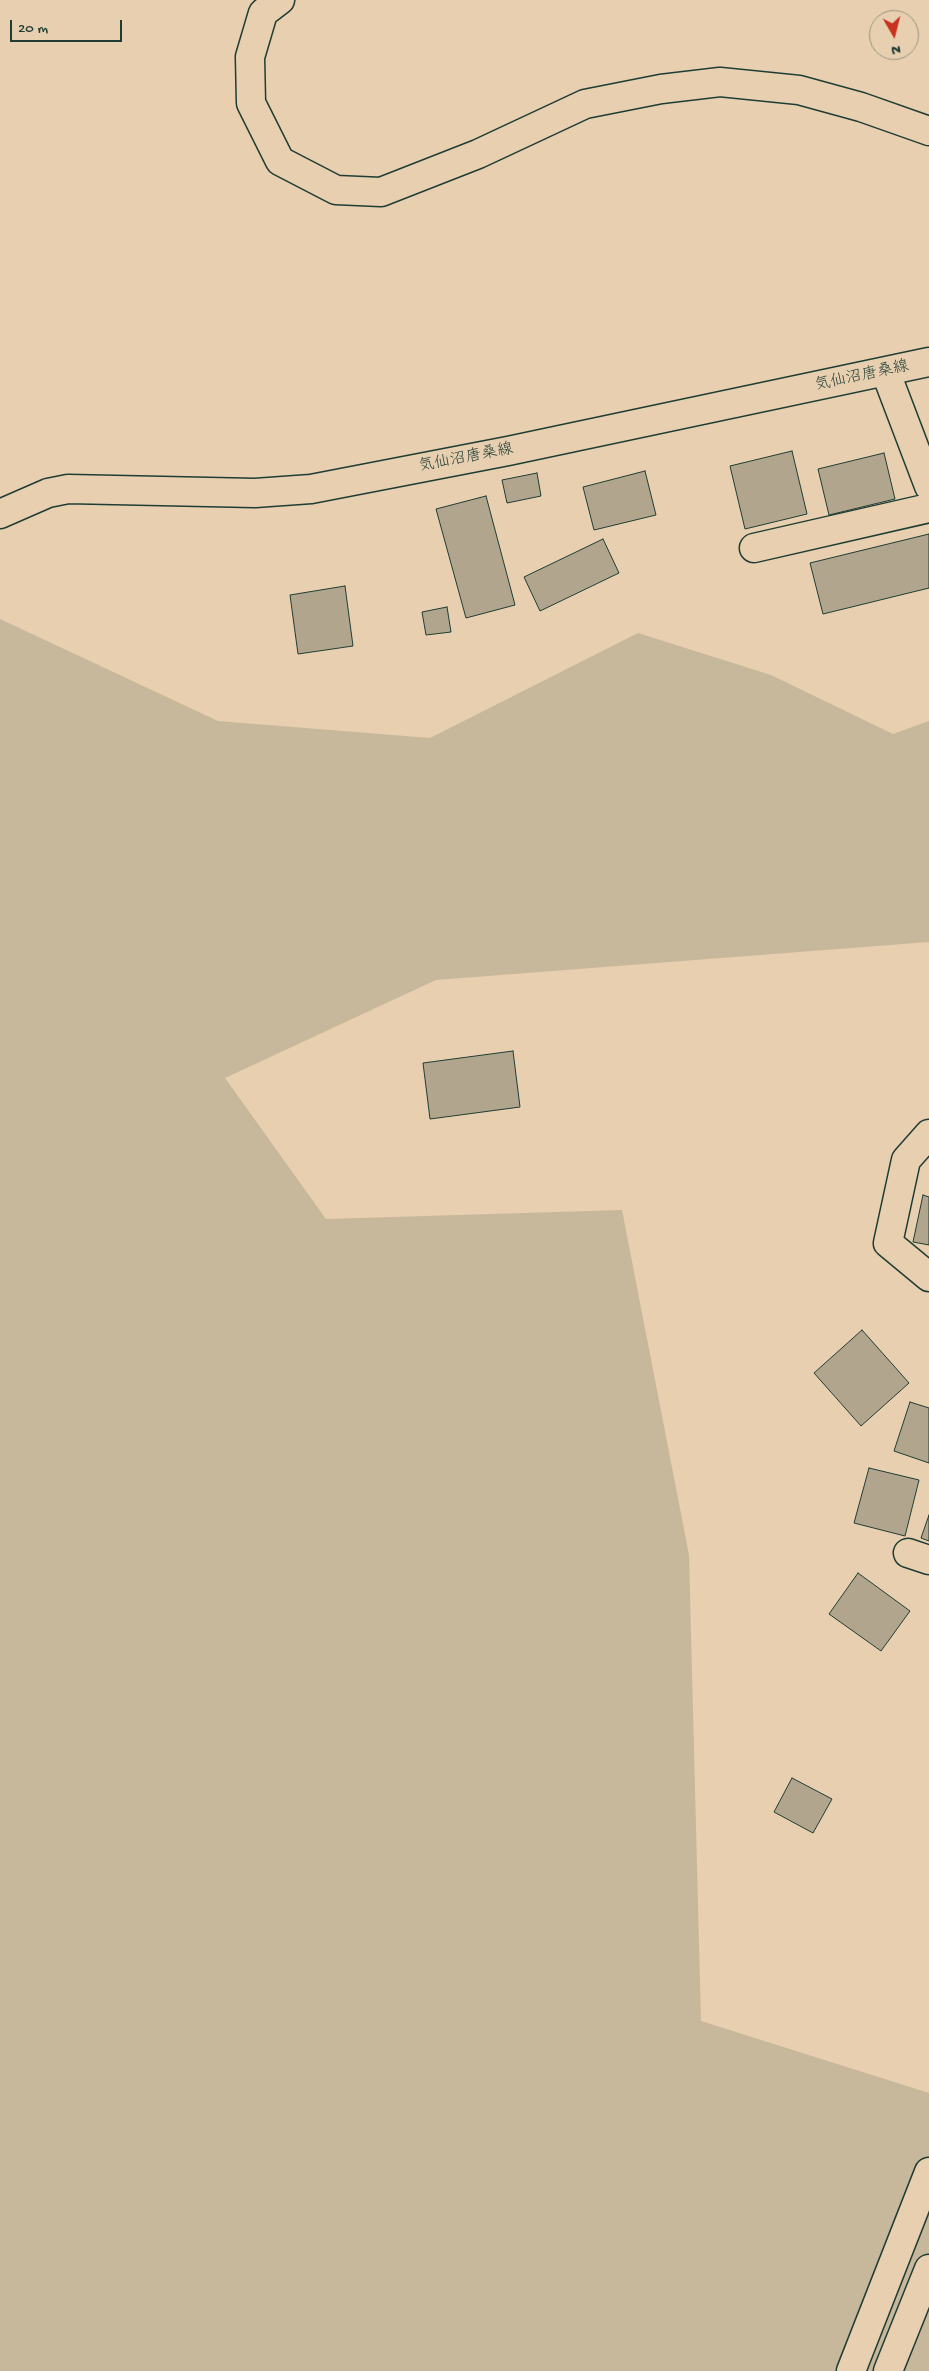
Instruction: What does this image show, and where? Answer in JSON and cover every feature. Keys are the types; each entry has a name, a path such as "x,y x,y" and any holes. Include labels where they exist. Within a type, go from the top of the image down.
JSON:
{"main road":[{"path":"280,0 263,13 250,57 251,103 280,161 336,190 382,192 478,154 585,104 661,89 720,82 799,90 862,108 929,131"},
{"name":"気仙沼唐桑線","path":"0,514 48,493 68,489 255,493 312,489 508,451 886,373 929,362"},
{"path":"886,373 929,486"},
{"path":"754,548 929,508"},
{"path":"929,1134 906,1160 888,1243 929,1277"},
{"path":"851,2371 929,2172"},
{"path":"888,2371 929,2269"}],"shaded area":[{"path":"0,619 218,721 430,738 638,633 771,675 893,734 929,721 929,942 436,980 225,1078 326,1219 622,1210 689,1555 701,2021 929,2093 929,2371 0,2371"}],"building":[{"path":"792,451 807,514 745,529 730,466"},
{"path":"884,453 895,499 829,515 818,469"},
{"path":"645,471 656,515 594,530 583,487"},
{"path":"537,473 541,496 507,503 502,480"},
{"path":"486,496 515,605 466,618 436,509"},
{"path":"929,534 929,588 823,614 810,563"},
{"path":"603,539 619,573 540,611 524,577"},
{"path":"345,586 353,646 298,654 290,595"},
{"path":"447,607 451,632 426,635 422,612"},
{"path":"513,1051 520,1107 430,1119 423,1063"},
{"path":"923,1195 929,1197 929,1245 913,1242"},
{"path":"862,1330 909,1383 861,1426 814,1373"},
{"path":"910,1402 929,1408 929,1463 894,1451"},
{"path":"869,1468 919,1480 905,1536 854,1523"},
{"path":"929,1515 929,1541 921,1538"},
{"path":"858,1573 910,1611 881,1651 829,1614"},
{"path":"792,1778 832,1799 813,1833 774,1812"}]}
